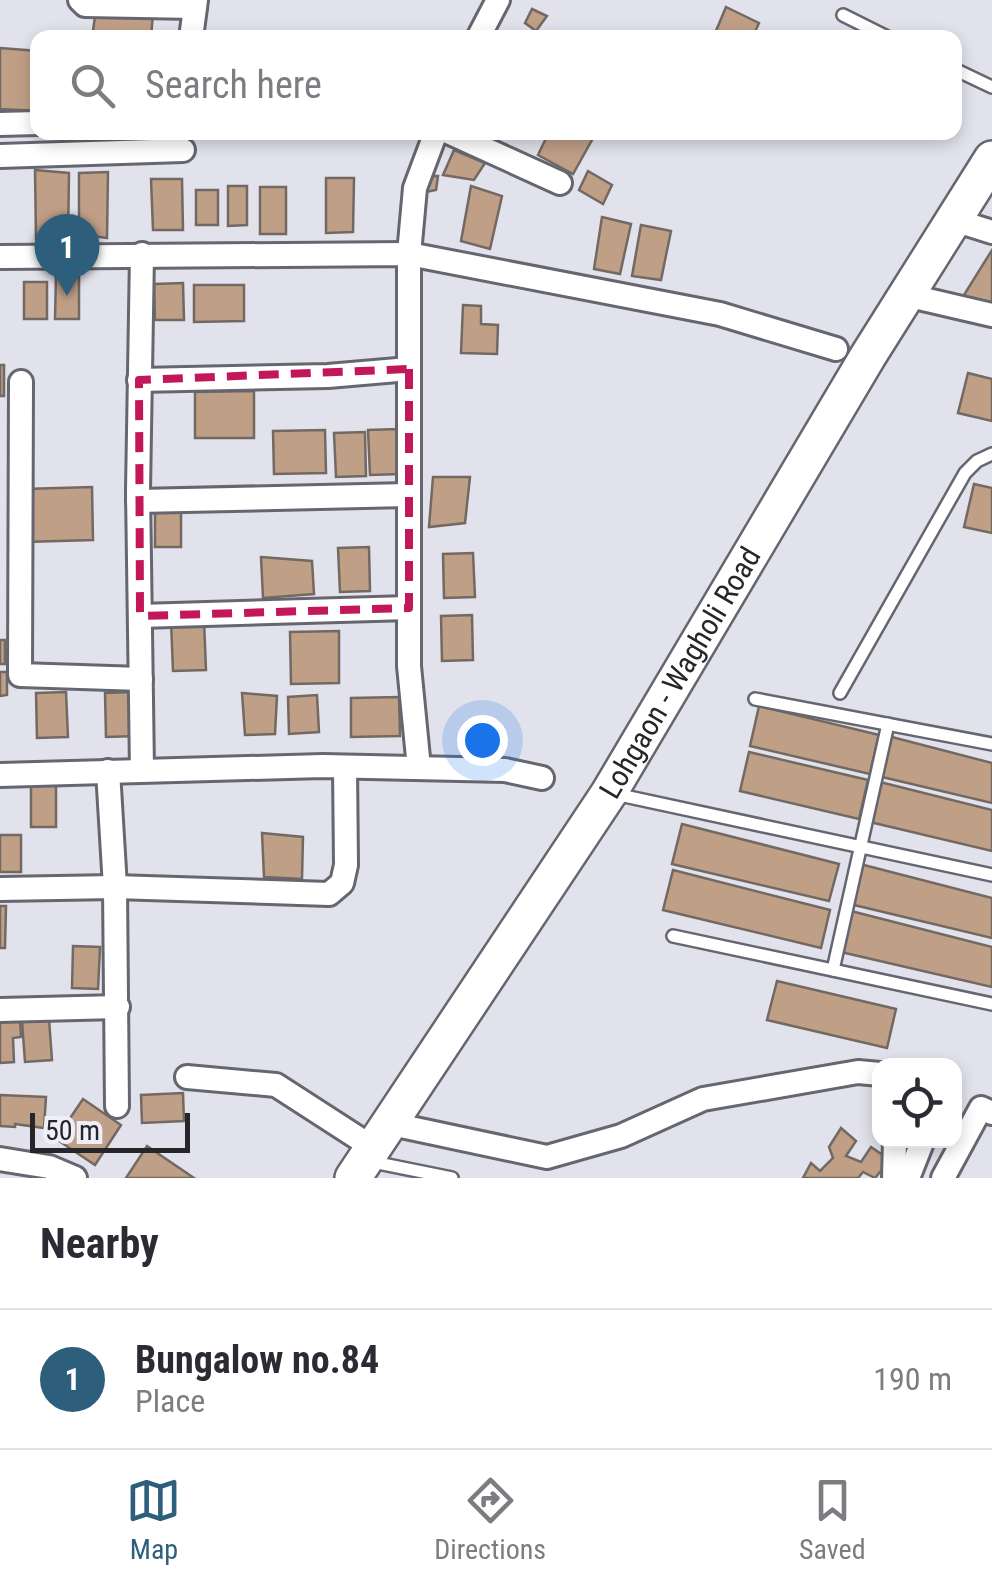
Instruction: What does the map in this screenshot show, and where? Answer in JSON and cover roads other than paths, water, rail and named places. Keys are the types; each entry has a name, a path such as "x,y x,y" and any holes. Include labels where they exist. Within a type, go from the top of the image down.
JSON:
{"main road":[{"name":"Lohgaon - Wagholi Road","path":"369,1152 608,793 992,159"}],"street":[{"path":"80,0 85,5 195,4 193,30"},
{"path":"489,30 498,0"},
{"path":"0,124 30,123"},
{"path":"419,768 409,666 410,254 414,188 433,140"},
{"path":"466,140 560,183"},
{"path":"0,156 183,150"},
{"path":"954,220 992,232"},
{"path":"142,254 138,501 142,770"},
{"path":"0,256 410,254 720,314 836,349"},
{"path":"906,296 992,315"},
{"path":"140,380 409,370"},
{"path":"21,382 20,675 141,679"},
{"path":"138,501 408,495"},
{"path":"140,616 408,608"},
{"path":"0,889 329,894 342,883 346,866 345,767"},
{"path":"0,775 345,767 504,770 542,778"},
{"path":"108,771 115,888 117,1106"},
{"path":"0,1010 118,1007"},
{"path":"187,1077 276,1085 369,1152 547,1157 621,1136 703,1099 858,1072 872,1073"},
{"path":"943,1178 982,1108 992,1113"},
{"path":"894,1178 895,1148"},
{"path":"908,1178 920,1148"},
{"path":"1,1166 50,1167 75,1178"}],"lane":[{"path":"842,15 873,30"},
{"path":"962,73 992,87"},
{"path":"840,692 965,473 992,454"},
{"path":"755,698 992,744"},
{"path":"832,970 888,724"},
{"path":"608,793 992,875"},
{"path":"672,936 992,1004"},
{"path":"369,1152 452,1178"}],"place":[{"name":"Bungalow no.84","path":"67,296"}]}
